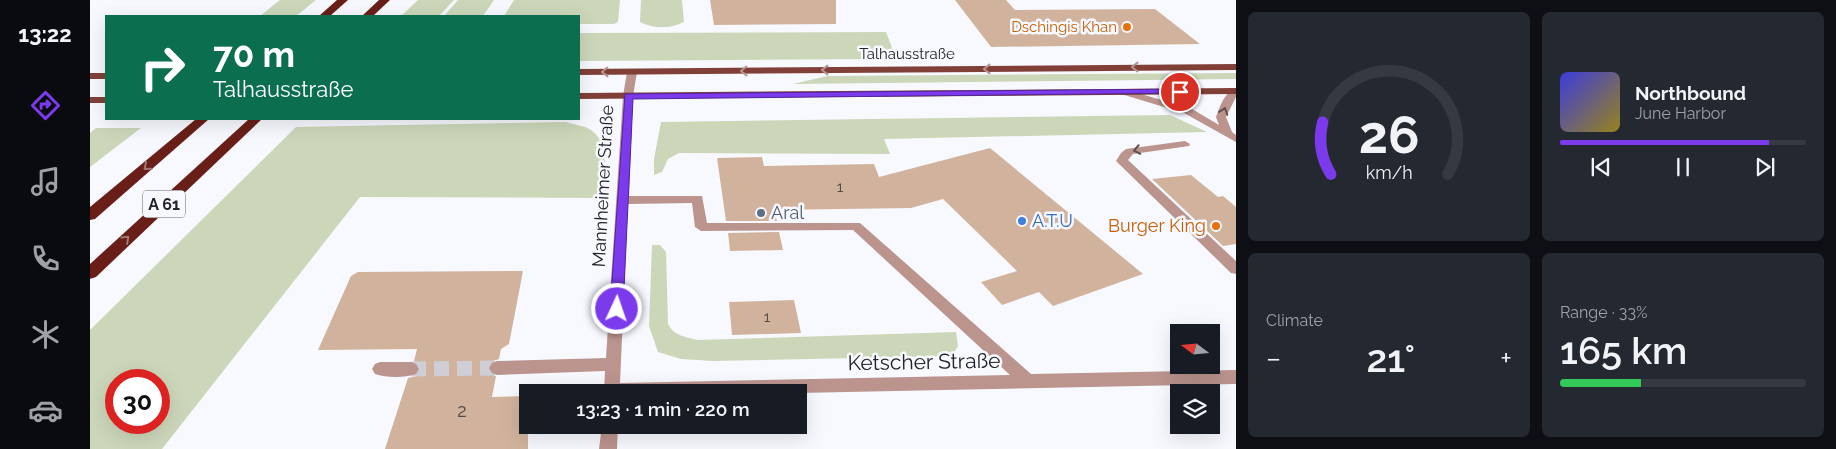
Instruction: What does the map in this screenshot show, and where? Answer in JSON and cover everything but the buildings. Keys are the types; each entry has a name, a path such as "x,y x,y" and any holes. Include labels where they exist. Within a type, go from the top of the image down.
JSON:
{"highway":[{"path":"325,15 343,0"},
{"path":"368,15 385,0"},
{"name":"A 61","path":"90,215 202,120"},
{"name":"A 61","path":"90,272 255,120"}],"main road":[{"name":"Talhausstraße","path":"580,72 1236,66"},
{"path":"90,76 105,76"},
{"path":"580,96 1236,91"},
{"path":"90,100 105,100"}],"street":[{"name":"Mannheimer Straße","path":"613,384 628,96 632,72"},
{"path":"1231,136 1221,117 1228,100 1236,91"},
{"path":"1124,92 1188,111 1231,136"},
{"path":"1185,144 1130,151 1125,155 1122,162 1236,268"},
{"path":"623,200 698,200 701,227 856,226 1028,382"},
{"path":"497,368 614,364"},
{"path":"380,369 411,369"},
{"name":"Ketscher Straße","path":"807,387 1236,378"},
{"path":"608,449 609,434"}],"green space":[{"path":"280,0 316,0 297,15 261,15"},
{"path":"418,0 454,0 440,15 402,15"},
{"path":"458,0 494,0 484,15 445,15"},
{"path":"514,0 620,0 618,22 614,24 580,24 580,15 505,15"},
{"path":"641,0 682,0 684,22 662,27 640,22"},
{"path":"886,32 894,53 892,57 887,59 580,61 580,33"},
{"path":"1236,73 1236,79 793,84 827,76"},
{"path":"1170,115 1207,132 884,139 890,154 679,153 668,159 662,172 654,175 654,159 661,122"},
{"path":"566,122 585,127 594,132 603,148 605,169 602,198 360,197 162,449 90,449 90,330 296,127"},
{"path":"96,128 141,128 90,167 90,133"},
{"path":"652,245 660,245 666,252 668,324 677,334 685,337 698,340 956,332 958,346 952,356 713,361 681,359 658,352 649,326"}],"tunnel":[{"path":"411,369 497,368"}],"place":[{"name":"Dschingis Khan","path":"1127,27"},
{"name":"Aral","path":"761,213"},
{"name":"A.T.U","path":"1022,221"},
{"name":"Burger King","path":"1216,226"}],"route":[{"path":"617,309 628,128 628,96 1180,92"}]}
